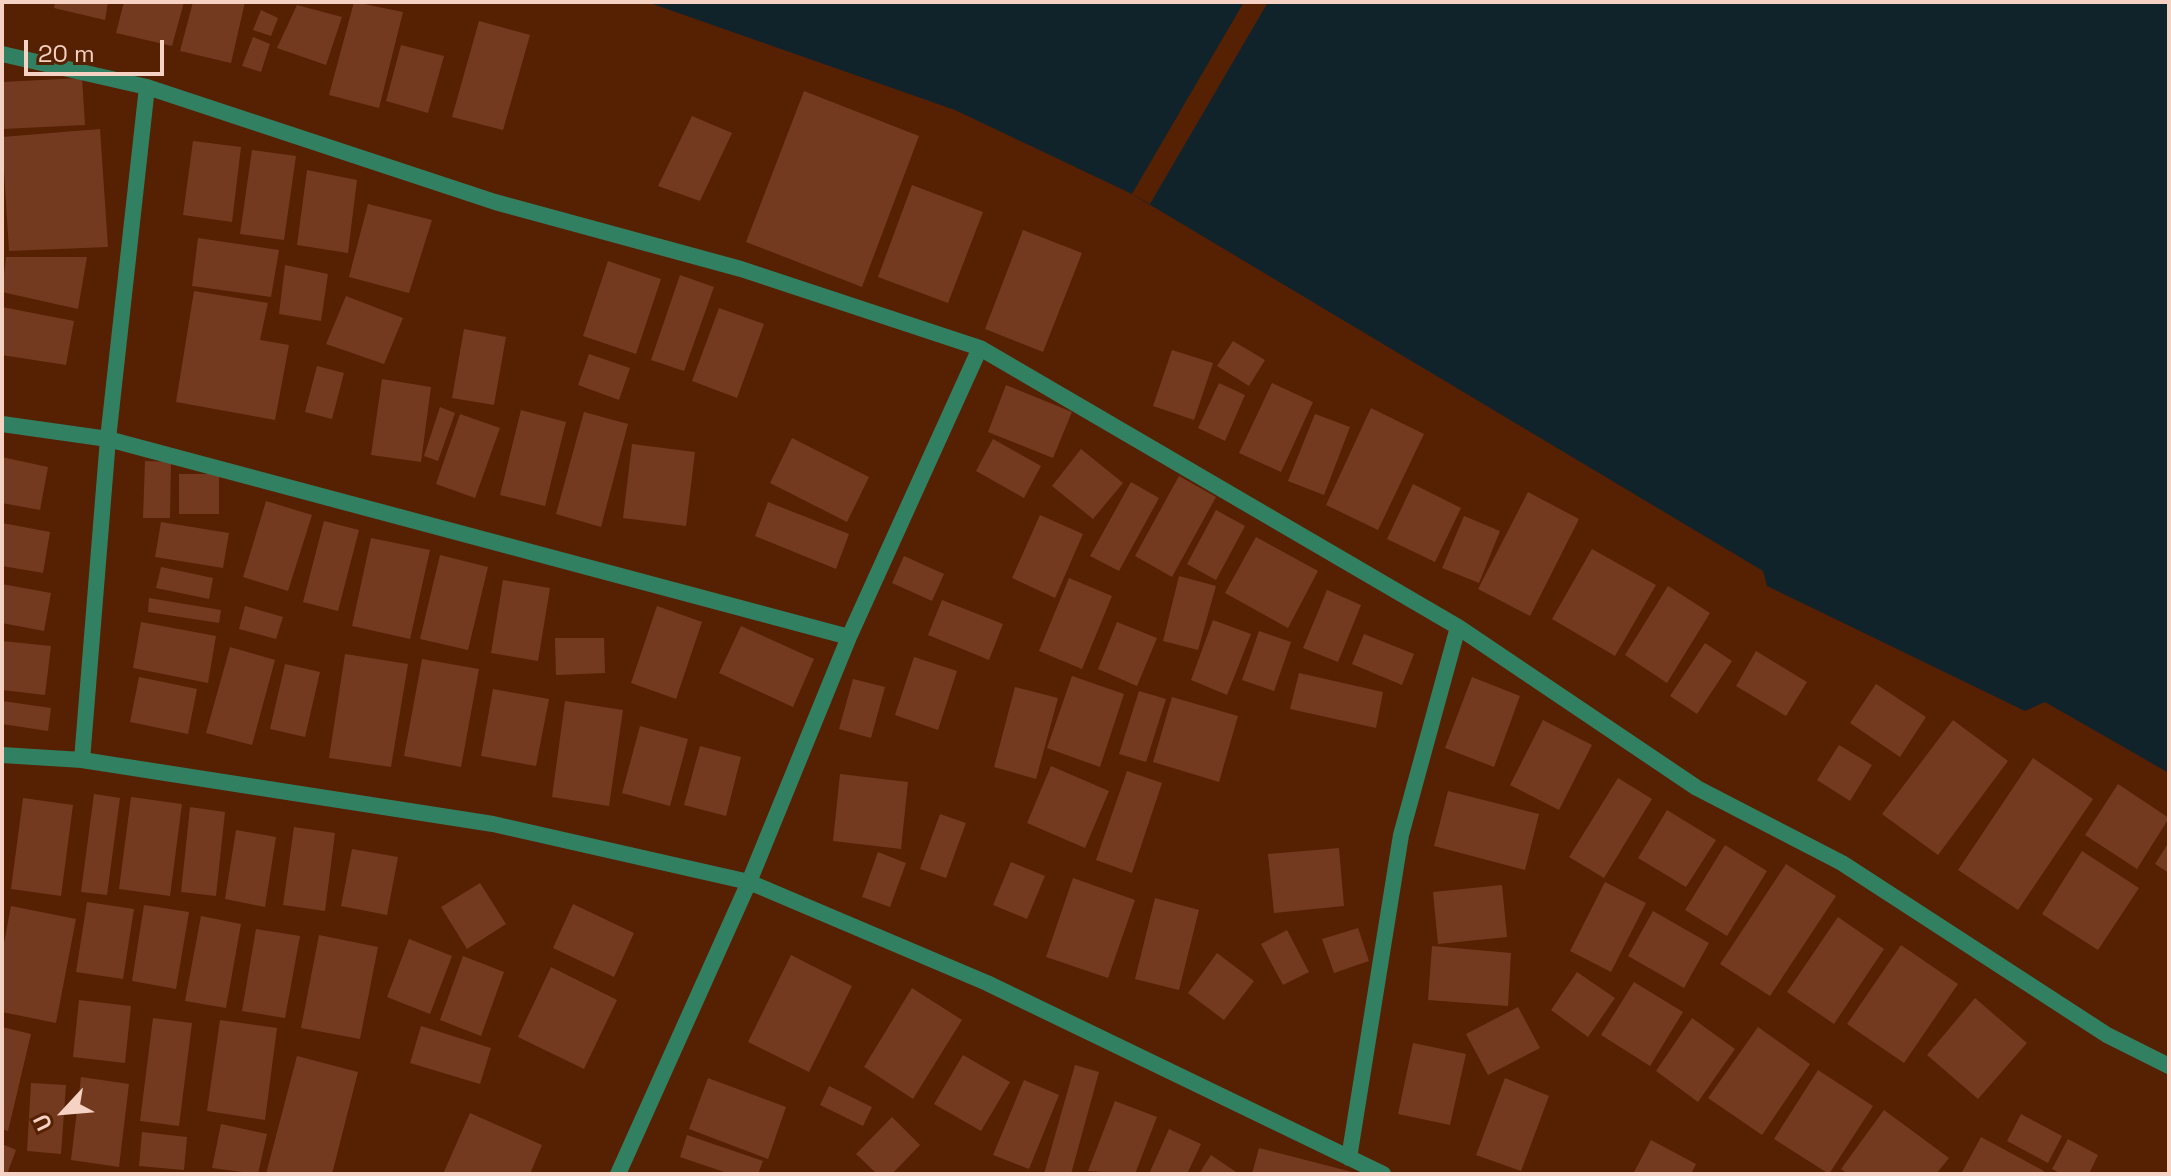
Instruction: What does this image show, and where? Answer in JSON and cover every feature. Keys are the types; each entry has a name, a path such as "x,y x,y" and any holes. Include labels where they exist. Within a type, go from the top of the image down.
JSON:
{"street":[{"path":"2,54 147,87 495,202 741,269 980,348 1458,627 1697,788 1842,863 2107,1035 2169,1066"},
{"path":"82,760 108,439 147,87"},
{"path":"618,1174 749,882 849,637 980,348"},
{"path":"2,424 108,439 849,637"},
{"path":"1349,1158 1401,835 1458,627"},
{"path":"2,755 82,760 493,824 749,882 987,983 1383,1174"}],"water":[{"path":"647,2 2169,2 2169,773 2045,702 2025,711 1767,586 1763,571 1132,194 955,110"}],"pier":[{"path":"1244,2 1268,2 1150,204 1132,194"}],"building":[{"path":"55,2 108,2 105,20 54,8"},
{"path":"124,2 184,2 172,46 116,33"},
{"path":"193,2 245,2 231,63 180,51"},
{"path":"354,2 403,12 379,108 329,95"},
{"path":"297,5 342,17 326,65 277,48"},
{"path":"261,10 278,18 271,36 253,30"},
{"path":"479,21 530,35 503,130 452,117"},
{"path":"253,37 270,44 261,72 242,66"},
{"path":"401,45 444,56 428,113 386,101"},
{"path":"82,78 85,125 2,129 2,82"},
{"path":"804,91 919,136 862,287 746,242"},
{"path":"692,116 732,133 700,201 658,186"},
{"path":"100,129 108,247 9,251 2,137"},
{"path":"193,141 241,147 232,222 183,215"},
{"path":"252,150 296,156 284,240 240,234"},
{"path":"307,170 357,180 348,253 297,245"},
{"path":"912,185 983,212 948,303 878,277"},
{"path":"368,204 432,220 409,293 349,277"},
{"path":"1023,230 1082,253 1043,352 985,329"},
{"path":"198,238 279,250 271,297 192,286"},
{"path":"6,257 87,257 78,309 2,292"},
{"path":"608,261 661,279 636,354 583,336"},
{"path":"285,265 328,274 321,321 279,314"},
{"path":"680,275 714,287 684,371 651,360"},
{"path":"194,291 268,303 260,340 289,345 275,420 176,402"},
{"path":"346,296 403,318 384,364 326,344"},
{"path":"2,307 74,321 66,365 2,355"},
{"path":"719,308 764,324 737,398 692,381"},
{"path":"464,329 506,337 494,405 452,398"},
{"path":"1233,341 1265,360 1249,386 1217,366"},
{"path":"1172,350 1213,363 1194,420 1153,406"},
{"path":"589,354 630,368 619,400 578,385"},
{"path":"317,366 344,373 332,419 305,412"},
{"path":"382,379 431,387 421,462 371,455"},
{"path":"1219,383 1245,395 1225,441 1198,428"},
{"path":"1272,383 1313,402 1281,472 1239,453"},
{"path":"1006,385 1072,412 1053,458 988,432"},
{"path":"440,407 455,413 438,461 424,456"},
{"path":"1371,408 1424,434 1378,530 1326,505"},
{"path":"521,410 566,422 545,506 500,495"},
{"path":"584,412 628,424 601,527 556,514"},
{"path":"460,414 500,428 475,498 436,484"},
{"path":"1315,414 1350,427 1324,495 1288,481"},
{"path":"792,438 869,477 847,522 770,483"},
{"path":"993,439 1041,466 1024,498 976,471"},
{"path":"632,444 695,452 686,526 623,518"},
{"path":"1081,449 1123,483 1093,519 1052,486"},
{"path":"2,457 48,467 40,510 2,503"},
{"path":"145,461 171,462 170,518 143,518"},
{"path":"179,474 219,474 219,514 179,514"},
{"path":"1179,476 1216,497 1172,577 1135,556"},
{"path":"1131,482 1159,498 1119,571 1090,556"},
{"path":"1413,484 1461,508 1435,562 1387,539"},
{"path":"1528,492 1579,519 1530,616 1478,589"},
{"path":"266,501 312,515 288,591 243,577"},
{"path":"768,502 849,534 836,569 755,536"},
{"path":"1216,510 1245,526 1216,580 1187,564"},
{"path":"1040,515 1083,534 1055,598 1012,578"},
{"path":"1464,516 1500,531 1479,583 1442,568"},
{"path":"324,521 359,530 338,611 303,602"},
{"path":"161,522 229,533 223,568 155,557"},
{"path":"2,523 50,532 43,573 2,566"},
{"path":"1256,537 1318,571 1288,628 1225,593"},
{"path":"371,538 430,550 410,639 352,626"},
{"path":"1592,549 1656,585 1615,656 1552,619"},
{"path":"440,555 488,567 468,650 420,639"},
{"path":"904,556 944,574 932,601 892,583"},
{"path":"161,567 213,578 209,599 156,588"},
{"path":"1179,576 1216,586 1198,650 1163,641"},
{"path":"1069,578 1112,596 1082,669 1039,651"},
{"path":"503,580 550,588 538,661 491,653"},
{"path":"2,584 51,593 44,631 2,623"},
{"path":"1668,586 1710,613 1667,683 1625,655"},
{"path":"1327,590 1361,605 1338,662 1303,648"},
{"path":"149,598 221,610 219,623 148,612"},
{"path":"942,600 1003,624 989,660 928,635"},
{"path":"245,606 283,617 276,639 239,629"},
{"path":"657,606 702,622 676,699 631,683"},
{"path":"1213,620 1251,634 1227,695 1191,680"},
{"path":"141,622 216,636 208,683 133,668"},
{"path":"1117,622 1157,638 1137,686 1098,669"},
{"path":"741,626 814,659 793,707 719,673"},
{"path":"1259,631 1291,642 1274,691 1242,680"},
{"path":"1364,634 1414,654 1402,685 1352,664"},
{"path":"555,638 604,638 605,673 556,675"},
{"path":"2,641 51,646 45,695 2,690"},
{"path":"1705,643 1732,661 1697,714 1670,696"},
{"path":"230,647 275,660 252,745 206,733"},
{"path":"1756,651 1807,682 1786,716 1736,686"},
{"path":"345,654 408,664 391,767 329,758"},
{"path":"914,657 957,671 938,730 895,715"},
{"path":"422,659 479,669 461,767 404,756"},
{"path":"285,664 320,672 305,737 270,729"},
{"path":"1299,673 1383,692 1376,728 1290,709"},
{"path":"1072,676 1124,694 1100,767 1047,748"},
{"path":"139,677 197,689 188,734 130,722"},
{"path":"1472,677 1520,696 1494,767 1445,748"},
{"path":"853,679 885,687 871,738 839,729"},
{"path":"1876,684 1926,717 1900,757 1850,723"},
{"path":"1015,687 1058,698 1036,779 994,767"},
{"path":"493,689 549,699 536,766 481,756"},
{"path":"1139,691 1166,699 1146,762 1119,754"},
{"path":"1172,697 1238,716 1219,782 1153,762"},
{"path":"2,701 51,708 48,731 2,724"},
{"path":"565,701 623,710 609,806 552,797"},
{"path":"1543,720 1592,745 1559,810 1510,785"},
{"path":"1953,720 2008,761 1938,855 1882,814"},
{"path":"640,726 688,739 670,806 622,793"},
{"path":"1839,745 1872,765 1850,801 1817,780"},
{"path":"700,746 741,757 726,816 684,805"},
{"path":"2033,758 2093,799 2018,910 1958,870"},
{"path":"1051,766 1109,791 1085,848 1027,823"},
{"path":"1127,771 1162,783 1132,873 1096,860"},
{"path":"840,774 908,782 901,849 833,841"},
{"path":"1618,778 1652,799 1604,878 1569,857"},
{"path":"2118,784 2169,818 2137,869 2085,835"},
{"path":"1448,791 1539,814 1525,870 1434,846"},
{"path":"94,794 120,798 107,895 81,892"},
{"path":"131,797 182,804 170,896 119,889"},
{"path":"23,798 73,805 61,896 11,889"},
{"path":"190,807 225,812 216,896 181,892"},
{"path":"1667,810 1716,840 1686,887 1638,858"},
{"path":"940,814 966,823 946,878 920,869"},
{"path":"294,827 335,833 325,911 283,905"},
{"path":"236,830 276,837 265,907 225,899"},
{"path":"2169,842 2169,873 2155,864"},
{"path":"1725,845 1767,871 1727,936 1685,910"},
{"path":"1339,848 1344,906 1274,913 1268,854"},
{"path":"352,849 398,857 387,915 341,906"},
{"path":"2082,851 2139,888 2098,950 2042,914"},
{"path":"878,852 906,863 890,907 862,897"},
{"path":"1011,862 1045,876 1027,919 993,905"},
{"path":"1786,864 1836,896 1770,996 1720,964"},
{"path":"1073,878 1135,900 1108,978 1046,957"},
{"path":"1605,882 1646,903 1611,972 1570,951"},
{"path":"480,883 506,924 467,949 441,907"},
{"path":"1502,885 1507,937 1438,944 1433,892"},
{"path":"1155,898 1199,910 1179,990 1135,979"},
{"path":"87,902 134,909 123,979 76,972"},
{"path":"573,904 634,933 614,977 553,948"},
{"path":"144,905 189,912 176,989 132,981"},
{"path":"11,906 76,919 56,1023 2,1012 2,954"},
{"path":"1653,911 1709,943 1684,988 1628,956"},
{"path":"201,916 241,924 226,1008 185,1001"},
{"path":"1838,917 1884,949 1834,1024 1787,992"},
{"path":"1358,928 1369,961 1334,973 1322,939"},
{"path":"256,929 300,936 285,1018 242,1011"},
{"path":"1287,930 1309,972 1283,985 1261,944"},
{"path":"319,935 378,947 360,1039 301,1028"},
{"path":"409,939 452,956 430,1014 387,997"},
{"path":"1901,945 1958,984 1904,1063 1847,1024"},
{"path":"1432,946 1511,953 1508,1006 1428,1000"},
{"path":"1217,953 1254,981 1224,1020 1188,993"},
{"path":"791,955 852,986 809,1072 748,1042"},
{"path":"463,956 504,972 481,1036 440,1020"},
{"path":"551,967 617,1000 584,1069 518,1037"},
{"path":"1577,972 1615,998 1588,1037 1551,1010"},
{"path":"1634,982 1683,1012 1650,1066 1601,1035"},
{"path":"912,988 962,1020 913,1099 864,1067"},
{"path":"1975,998 2027,1043 1978,1099 1927,1055"},
{"path":"79,1000 131,1006 125,1063 73,1057"},
{"path":"1518,1007 1540,1048 1488,1075 1466,1034"},
{"path":"153,1018 192,1023 179,1126 140,1121"},
{"path":"1692,1018 1735,1049 1698,1102 1656,1071"},
{"path":"220,1020 277,1028 265,1120 207,1111"},
{"path":"421,1026 491,1048 480,1084 410,1063"},
{"path":"2,1027 31,1034 8,1131 2,1129"},
{"path":"1758,1027 1810,1064 1762,1135 1708,1098"},
{"path":"1413,1043 1466,1054 1450,1125 1398,1114"},
{"path":"963,1055 1010,1082 981,1131 934,1104"},
{"path":"297,1056 358,1072 332,1174 266,1174"},
{"path":"1075,1065 1099,1072 1071,1174 1044,1174"},
{"path":"1818,1070 1873,1106 1829,1174 1774,1139"},
{"path":"81,1077 129,1084 119,1167 71,1160"},
{"path":"708,1078 786,1107 768,1159 689,1129"},
{"path":"1505,1078 1549,1096 1521,1171 1476,1155"},
{"path":"1024,1080 1059,1095 1029,1169 993,1155"},
{"path":"31,1083 66,1085 61,1154 27,1151"},
{"path":"829,1086 872,1107 863,1126 820,1105"},
{"path":"1115,1101 1157,1117 1135,1174 1088,1171"},
{"path":"1884,1110 1949,1158 1936,1174 1848,1174 1841,1169"},
{"path":"470,1113 542,1145 530,1174 443,1174"},
{"path":"2021,1114 2062,1136 2048,1163 2007,1141"},
{"path":"892,1117 920,1145 892,1174 877,1174 856,1154"},
{"path":"221,1124 267,1134 258,1174 212,1168"},
{"path":"1169,1129 1201,1144 1187,1174 1149,1174"},
{"path":"142,1132 187,1137 184,1170 139,1166"},
{"path":"687,1135 763,1161 758,1174 730,1174 680,1157"},
{"path":"1981,1137 2044,1171 2043,1174 1961,1174"},
{"path":"2068,1139 2098,1155 2089,1174 2061,1174 2052,1169"},
{"path":"1651,1140 1696,1164 1691,1174 1633,1174"},
{"path":"2,1144 16,1150 7,1174 2,1174"},
{"path":"1259,1148 1356,1173 1356,1174 1252,1174"},
{"path":"1211,1155 1239,1174 1199,1174"}]}
